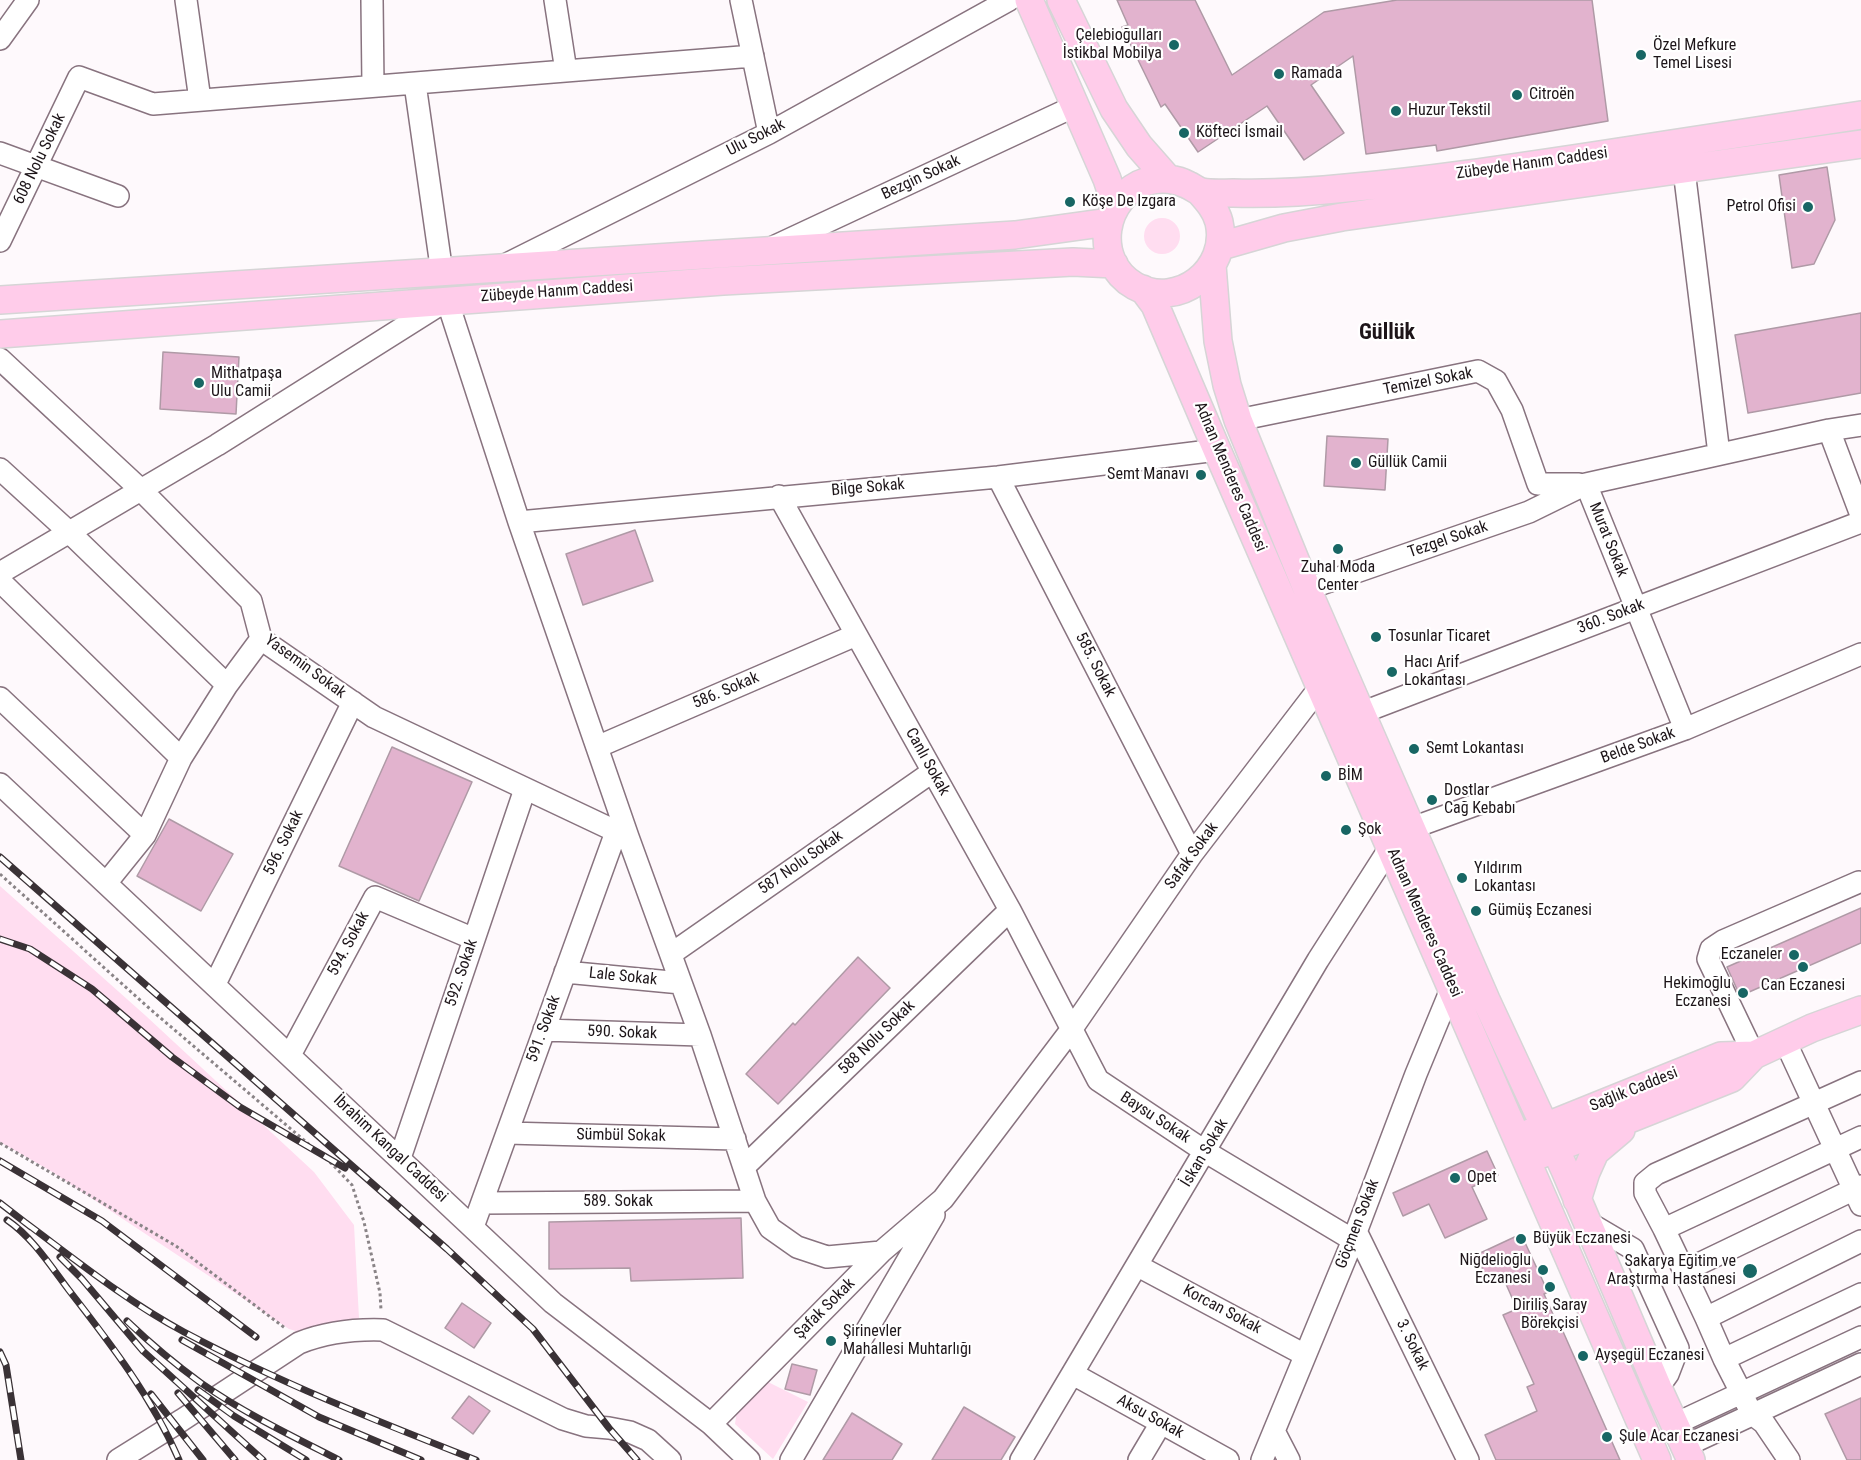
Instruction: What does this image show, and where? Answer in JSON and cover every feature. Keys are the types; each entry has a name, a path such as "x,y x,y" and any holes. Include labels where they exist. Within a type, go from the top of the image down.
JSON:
{"main road":[{"path":"1029,0 1107,179 1112,214"},
{"path":"1061,0 1114,109 1139,146 1168,179"},
{"name":"Zübeyde Hanım Caddesi","path":"1200,192 1281,193 1348,188 1509,168 1861,115"},
{"name":"Zübeyde Hanım Caddesi","path":"1216,255 1284,228 1342,217 1861,144"},
{"path":"1168,179 1185,183 1200,192 1212,206 1219,222 1216,255 1206,274 1191,287 1172,293 1152,292 1133,285 1118,272 1109,254 1106,235 1112,214 1120,200 1133,188 1149,180 1168,179"},
{"name":"Zübeyde Hanım Caddesi","path":"0,300 1015,235 1112,214"},
{"name":"Adnan Menderes Caddesi","path":"1216,255 1218,341 1227,385 1238,420 1307,590 1486,1000 1550,1137 1684,1443"},
{"name":"Zübeyde Hanım Caddesi","path":"0,334 723,280 1073,262 1114,264"},
{"name":"Adnan Menderes Caddesi","path":"1143,289 1155,305 1657,1460"},
{"name":"Sağlık Caddesi","path":"1522,1149 1550,1137 1639,1116 1732,1078 1754,1055 1861,1010"},
{"name":"Sağlık Caddesi","path":"1550,1137 1600,1103 1721,1056 1754,1055"},
{"path":"1519,1070 1542,1099 1554,1108 1573,1110 1600,1103"},
{"path":"1583,1212 1586,1172 1595,1152 1639,1116"}],"street":[{"path":"0,39 28,0"},
{"path":"186,0 200,100 753,56"},
{"path":"372,0 373,86"},
{"path":"555,0 566,70"},
{"path":"741,0 769,133"},
{"name":"Ulu Sokak","path":"500,268 769,133 1009,0"},
{"name":"608 Nolu Sokak","path":"0,241 79,77 153,104 200,100"},
{"path":"415,84 442,273"},
{"name":"Bezgin Sokak","path":"767,250 1075,106"},
{"path":"0,153 118,196"},
{"path":"1684,170 1719,454"},
{"path":"0,573 217,445 447,300 519,522 597,747 622,835 700,1035 755,1201 770,1228 797,1247 827,1257 881,1252"},
{"name":"Yasemin Sokak","path":"0,359 141,490 251,601 261,639 374,717 622,835"},
{"name":"Temizel Sokak","path":"1238,420 1478,371 1496,381 1512,410 1538,484 1586,484"},
{"path":"1586,484 1829,430 1861,425"},
{"path":"1829,430 1861,515"},
{"name":"Bilge Sokak","path":"519,522 998,477 1217,450"},
{"path":"0,469 69,532 226,685"},
{"name":"585. Sokak","path":"998,477 1192,854"},
{"name":"Tezgel Sokak","path":"1307,590 1529,512 1586,484"},
{"name":"Murat Sokak","path":"1586,484 1685,729"},
{"name":"Canlı Sokak","path":"779,496 1010,910 1071,1030"},
{"name":"360. Sokak","path":"1361,713 1861,522"},
{"path":"0,581 181,758"},
{"name":"586. Sokak","path":"597,747 856,635"},
{"path":"107,882 145,835 181,758 226,685 261,639"},
{"name":"Belde Sokak","path":"1412,828 1685,729 1861,654"},
{"name":"Safak Sokak","path":"1071,1030 1192,854 1320,687"},
{"path":"0,698 145,835"},
{"name":"596. Sokak","path":"215,984 353,702"},
{"name":"587 Nolu Sokak","path":"670,954 932,772"},
{"name":"İbrahim Kangal Caddesi","path":"0,784 553,1303 711,1424 749,1460"},
{"name":"592. Sokak","path":"400,1158 525,789"},
{"name":"İbrahim Kangal Caddesi","path":"0,794 44,823"},
{"name":"591. Sokak","path":"473,1227 565,972 622,835"},
{"name":"İskan Sokak","path":"1021,1460 1318,960 1391,846"},
{"path":"1754,1055 1708,959 1711,949 1722,941 1859,882"},
{"name":"594. Sokak","path":"290,1054 375,897 474,939"},
{"name":"588 Nolu Sokak","path":"745,1166 1010,910"},
{"name":"Lale Sokak","path":"565,972 681,983"},
{"name":"Göçmen Sokak","path":"1262,1460 1355,1235 1416,1074 1452,987"},
{"name":"590. Sokak","path":"544,1030 700,1035"},
{"name":"Baysu Sokak","path":"1071,1030 1098,1080 1206,1152 1355,1235"},
{"name":"Şafak Sokak","path":"791,1460 943,1199 1071,1030"},
{"path":"1684,1271 1859,1193 1835,1149 1785,1041"},
{"path":"1790,1460 1764,1423 1752,1414 1741,1394 1645,1193 1645,1183 1656,1174 1861,1082"},
{"name":"Sümbül Sokak","path":"507,1133 735,1139"},
{"path":"1664,1229 1861,1137"},
{"name":"Şafak Sokak","path":"711,1424 881,1252 943,1199"},
{"name":"589. Sokak","path":"482,1203 755,1201"},
{"name":"3. Sokak","path":"1355,1235 1467,1460"},
{"path":"1706,1318 1861,1241"},
{"name":"Korcan Sokak","path":"1138,1266 1305,1355"},
{"path":"1725,1359 1861,1294"},
{"path":"118,1460 299,1343 342,1330 383,1330 563,1419 586,1426 609,1428 648,1440 670,1460"},
{"path":"1684,1443 1741,1394 1861,1337"},
{"path":"1684,1443 1861,1364"},
{"name":"Aksu Sokak","path":"1073,1374 1228,1460"},
{"path":"1139,1460 1161,1423"},
{"path":"1274,1431 1289,1460"}],"path":[{"path":"0,874 150,1009 332,1164 352,1185 364,1222 380,1293 383,1330"},
{"path":"0,1143 176,1246 285,1328 299,1343"}],"shaded area":[{"path":"1162,218 1175,223 1180,236 1175,249 1162,254 1149,249 1144,236 1149,223"},
{"path":"0,886 146,1016 314,1172 354,1225 359,1318 340,1327 296,1331 289,1329 49,1170 0,1142"},
{"path":"764,1380 808,1402 773,1459 735,1424 738,1403"}],"building":[{"path":"1117,0 1195,0 1232,75 1324,12 1397,0 1592,0 1608,121 1437,151 1436,145 1366,154 1353,56 1311,85 1344,133 1304,160 1267,106 1198,152 1165,104 1161,107 1122,27 1128,25"},
{"path":"1827,167 1835,220 1814,264 1792,268 1779,175"},
{"path":"1861,313 1861,393 1748,413 1735,335"},
{"name":"Mithatpaşa Ulu Camii","path":"163,352 239,357 236,414 160,409"},
{"name":"Güllük Camii","path":"1327,436 1388,439 1385,490 1324,486"},
{"path":"635,530 653,581 583,605 566,554"},
{"path":"392,747 472,782 419,901 339,866"},
{"path":"169,819 233,854 201,911 137,876"},
{"name":"Eczaneler","path":"1861,908 1861,943 1740,996 1727,967"},
{"path":"858,957 890,988 778,1104 746,1074"},
{"path":"1487,1151 1498,1175 1472,1187 1487,1219 1445,1238 1429,1204 1403,1216 1393,1193"},
{"path":"741,1218 743,1278 631,1281 630,1268 549,1269 549,1222"},
{"path":"1521,1234 1548,1292 1544,1294 1620,1460 1496,1460 1485,1435 1537,1411 1527,1387 1534,1384 1503,1315 1517,1309 1502,1275 1488,1281 1476,1255"},
{"path":"462,1303 491,1323 474,1348 445,1328"},
{"path":"792,1364 817,1370 810,1395 785,1389"},
{"path":"469,1396 490,1411 473,1434 452,1418"},
{"path":"1861,1398 1861,1460 1847,1460 1825,1414"},
{"path":"964,1407 1015,1437 1001,1460 932,1460"},
{"path":"852,1413 902,1444 892,1460 823,1460"}],"railway":[{"path":"0,857 447,1249 533,1329 609,1428 637,1460"},
{"path":"0,939 30,949 92,989 172,1057 240,1107 345,1168"},
{"path":"0,1161 102,1221 256,1337"},
{"path":"0,1203 31,1227"},
{"path":"7,1220 40,1252 114,1350 143,1392 179,1460"},
{"path":"26,1223 123,1294 184,1332 292,1384 476,1460"},
{"path":"60,1257 82,1279 143,1351 263,1460"},
{"path":"127,1321 172,1361 217,1394 268,1424 339,1460"},
{"path":"182,1340 319,1417 421,1460"},
{"path":"0,1352 6,1365 21,1460"},
{"path":"198,1390 234,1416 306,1460"},
{"path":"178,1393 235,1460"},
{"path":"151,1394 203,1460"}],"place":[{"name":"Çelebioğulları İstikbal Mobilya","path":"1174,45"},
{"name":"Özel Mefkure Temel Lisesi","path":"1641,55"},
{"name":"Ramada","path":"1279,74"},
{"name":"Citroën","path":"1517,95"},
{"name":"Huzur Tekstil","path":"1396,111"},
{"name":"Köfteci İsmail","path":"1184,133"},
{"name":"Köşe De Izgara","path":"1070,202"},
{"name":"Petrol Ofisi","path":"1808,207"},
{"name":"Mithatpaşa Ulu Camii","path":"199,383"},
{"name":"Güllük Camii","path":"1356,463"},
{"name":"Semt Manavı","path":"1201,475"},
{"name":"Zuhal Moda Center","path":"1338,549"},
{"name":"Tosunlar Ticaret","path":"1376,637"},
{"name":"Hacı Arif Lokantası","path":"1392,672"},
{"name":"Semt Lokantası","path":"1414,749"},
{"name":"BİM","path":"1326,776"},
{"name":"Dostlar Cağ Kebabı","path":"1432,800"},
{"name":"Şok","path":"1346,830"},
{"name":"Yıldırım Lokantası","path":"1462,878"},
{"name":"Gümüş Eczanesi","path":"1476,911"},
{"name":"Eczaneler","path":"1794,955"},
{"name":"Can Eczanesi","path":"1803,967"},
{"name":"Hekimoğlu Eczanesi","path":"1743,993"},
{"name":"Opet","path":"1455,1178"},
{"name":"Büyük Eczanesi","path":"1521,1239"},
{"name":"Niğdelioğlu Eczanesi","path":"1543,1270"},
{"name":"Sakarya Eğitim ve Araştırma Hastanesi","path":"1750,1271"},
{"name":"Diriliş Saray Börekçisi","path":"1550,1287"},
{"name":"Şirinevler Mahallesi Muhtarlığı","path":"831,1341"},
{"name":"Ayşegül Eczanesi","path":"1583,1356"},
{"name":"Şule Acar Eczanesi","path":"1607,1437"}],"district":[{"name":"Güllük","path":"1387,333"}]}
